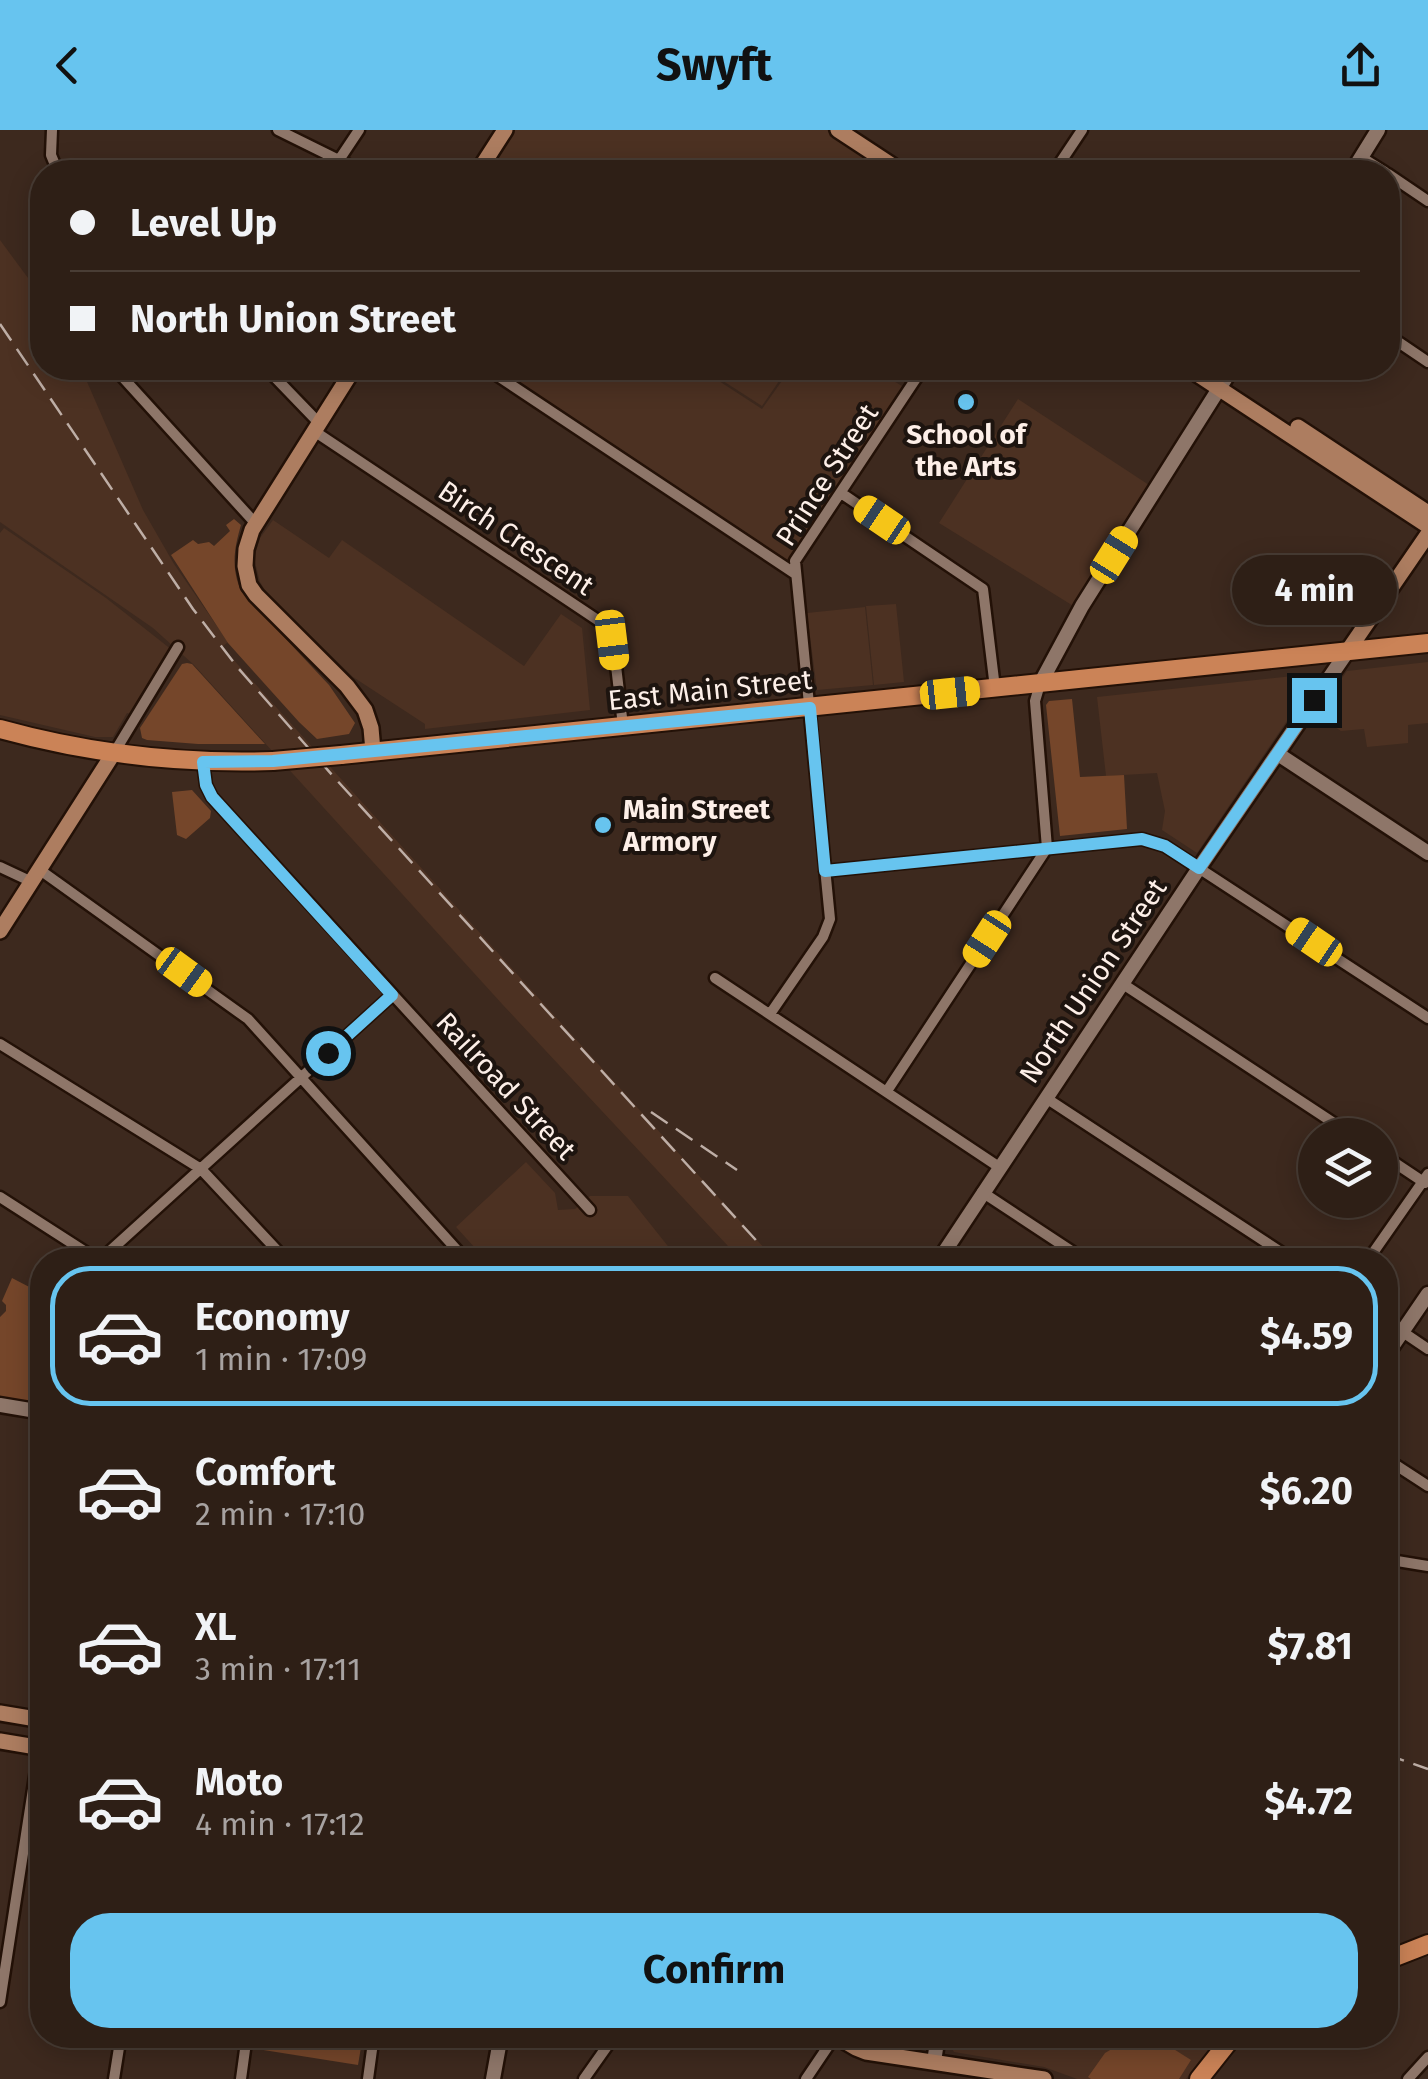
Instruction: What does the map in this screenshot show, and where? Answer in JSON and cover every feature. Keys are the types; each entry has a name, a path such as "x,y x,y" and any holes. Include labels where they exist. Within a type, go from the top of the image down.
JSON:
{"main road":[{"path":"486,160 505,130"},
{"path":"838,130 884,160"},
{"path":"346,380 256,524 246,549 245,566 256,596 347,686 365,710 374,752"},
{"path":"1228,380 1428,513"},
{"path":"1228,380 1428,526"},
{"name":"North Union Street","path":"1348,652 1428,534"},
{"name":"East Main Street","path":"0,728 113,754 203,762 273,761 1428,643"},
{"path":"0,930 113,754"},
{"path":"0,1713 30,1718"},
{"path":"0,1741 30,1742"},
{"path":"1398,1956 1428,1944"},
{"path":"858,2048 1041,2079"},
{"path":"1200,2079 1224,2048"}],"street":[{"path":"52,130 53,160"},
{"path":"278,130 339,160 358,130"},
{"path":"1062,160 1082,130"},
{"path":"1360,160 1378,130"},
{"path":"1362,157 1366,160"},
{"path":"1400,182 1428,201"},
{"path":"1400,343 1428,362"},
{"path":"125,380 256,524"},
{"name":"Birch Crescent","path":"276,380 316,427 598,619 611,635 623,726"},
{"path":"504,380 794,573"},
{"name":"Prince Street","path":"770,1014 827,930 830,913 795,561 915,380"},
{"path":"887,1092 1046,848 1036,701 1040,684 1082,606 1224,380"},
{"path":"840,493 984,588 996,688"},
{"path":"113,754 178,647"},
{"name":"North Union Street","path":"946,1248 1348,652"},
{"path":"1278,754 1428,853"},
{"name":"Railroad Street","path":"203,762 212,797 590,1210"},
{"path":"825,871 1152,840 1428,1018"},
{"path":"0,867 36,876 243,1015 455,1248"},
{"path":"716,978 999,1167"},
{"path":"1123,984 1326,1118"},
{"path":"112,1248 392,995"},
{"path":"0,1044 201,1169 275,1248"},
{"path":"1046,1098 1275,1248"},
{"path":"1377,1248 1426,1180 1398,1164"},
{"path":"982,1192 1067,1248"},
{"path":"0,1197 80,1248"},
{"path":"1398,1338 1428,1294"},
{"path":"1398,1329 1428,1349"},
{"path":"0,1404 30,1410"},
{"path":"1398,1466 1428,1486"},
{"path":"1398,1562 1428,1566"},
{"path":"0,2002 30,1816"},
{"path":"114,2079 119,2048"},
{"path":"240,2079 246,2048"},
{"path":"368,2079 372,2048"},
{"path":"494,2079 498,2048"},
{"path":"584,2079 606,2048"},
{"path":"806,2079 827,2048"},
{"path":"934,2062 936,2048"},
{"path":"1408,2079 1428,2057"}],"shaded area":[{"path":"512,130 827,130 873,160 493,160"},
{"path":"0,240 30,281 30,380 86,380 143,510 174,564 228,642 222,647 764,1248 730,1248 194,665 153,628 0,522"},
{"path":"517,380 717,380 762,409 783,380 892,380 905,388 787,560"},
{"path":"722,380 780,380 762,406"},
{"path":"1018,399 1149,485 1075,607 939,523"},
{"path":"234,519 241,525 235,558 241,591 329,685 355,723 349,734 317,739 299,722 228,643 171,555 193,540 214,546 230,531 226,525"},
{"path":"273,520 329,558 342,540 524,666 561,614 582,628 590,710 425,729 425,724 353,677 266,592 254,558 260,538"},
{"path":"4,528 106,598 172,650 113,737 95,737 0,715 0,533"},
{"path":"896,604 904,682 874,685 866,606"},
{"path":"865,607 873,685 817,690 807,613"},
{"path":"1428,662 1428,723 1408,725 1408,743 1367,747 1364,729 1341,731 1316,715 1347,671"},
{"path":"187,663 265,744 198,744 142,738 140,728 182,664"},
{"path":"1311,674 1314,681 1197,853 1162,830 1165,811 1157,773 1106,776 1097,697"},
{"path":"1072,699 1080,777 1124,775 1127,829 1060,836 1046,705 1049,701"},
{"path":"192,790 211,811 210,818 186,839 177,835 172,792"},
{"path":"526,1162 555,1193 558,1210 575,1209 590,1196 628,1196 669,1248 475,1248 456,1227"},
{"path":"12,1278 30,1287 30,1405 0,1400 0,1317 6,1311 2,1301"},
{"path":"257,2048 361,2048 358,2065"},
{"path":"952,2048 1209,2048 1186,2079 1077,2079 1044,2067 954,2052"},
{"path":"1113,2048 1172,2048 1191,2060 1179,2079 1091,2079 1088,2077 1105,2053"}],"railway":[{"path":"0,324 30,368"},
{"path":"38,380 193,609 238,668 763,1248"},
{"path":"651,1112 737,1170"},
{"path":"1398,1759 1428,1769"}],"place":[{"name":"School of the Arts","path":"966,402"},
{"name":"Main Street Armory","path":"603,825"}],"route":[{"path":"328,1053 392,995 212,797 203,762 273,761 810,708 825,871 1142,839 1165,846 1199,868 1314,700"}]}
